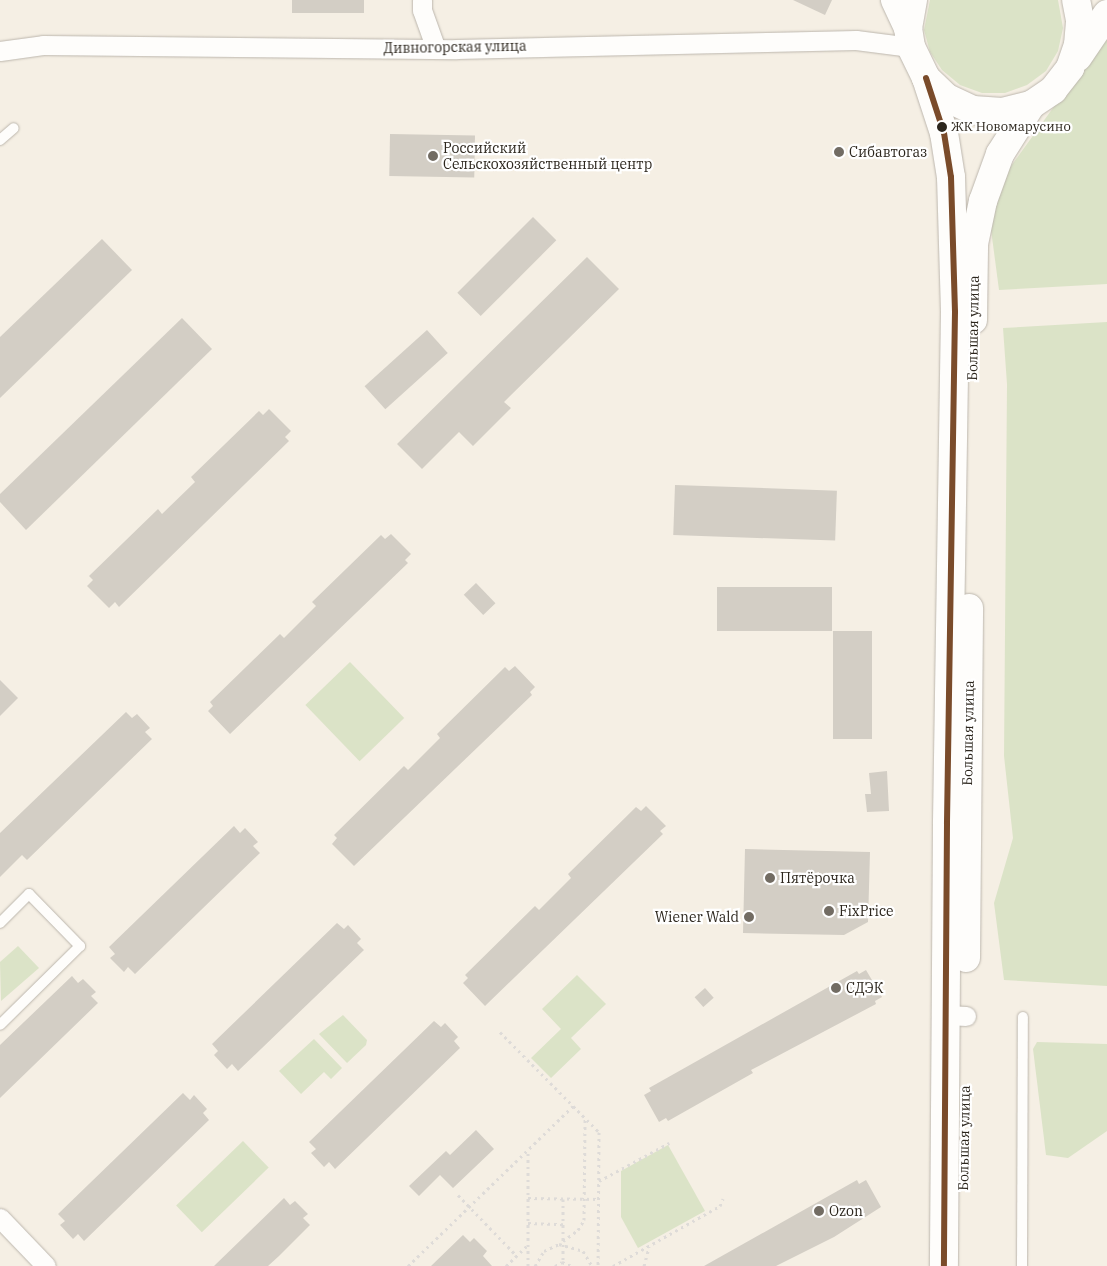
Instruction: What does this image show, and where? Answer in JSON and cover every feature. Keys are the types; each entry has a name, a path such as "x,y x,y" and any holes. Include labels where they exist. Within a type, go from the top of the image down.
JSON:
{"main road":[{"path":"895,0 926,78 947,98 974,110 1002,112 1031,105 1053,90 1107,14"},
{"path":"910,38 913,0"},
{"path":"1070,68 1078,45 1080,20 1076,0"},
{"name":"Большая улица","path":"926,78 944,133 951,177 956,312 946,952 956,1016 946,1130 944,1266"},
{"name":"Большая улица","path":"963,1266 956,1016 974,244 983,201 1000,154 1031,105"}],"street":[{"path":"422,0 422,10 436,49"},
{"name":"Дивногорская улица","path":"0,51 44,45 436,49 910,38"},
{"path":"0,1218 46,1266"}],"lane":[{"path":"0,140 14,128"},
{"path":"0,922 29,894 80,946 0,1024"},
{"path":"1022,1266 1024,1017"}],"path":[{"path":"500,1032 599,1132 598,1266"},
{"path":"408,1266 573,1106"},
{"path":"535,1266 544,1251 563,1243 582,1226 585,1118"},
{"path":"599,1181 669,1143"},
{"path":"528,1149 528,1266"},
{"path":"458,1195 517,1256"},
{"path":"528,1198 599,1200"},
{"path":"563,1199 563,1262"},
{"path":"613,1266 720,1206 723,1200"},
{"path":"528,1224 563,1224"},
{"path":"563,1243 583,1251 592,1266"},
{"path":"506,1266 528,1245"},
{"path":"644,1266 649,1246"},
{"path":"555,1266 563,1262"},
{"path":"563,1262 572,1266"}],"green space":[{"path":"930,0 1058,0 1063,28 1058,51 1046,71 1027,85 1005,93 982,93 960,85 942,70 930,52 924,30"},
{"path":"1107,33 1107,284 999,290 990,222 1006,173"},
{"path":"1107,322 1107,986 1004,980 994,903 1013,838 1004,756 1007,384 1003,328"},
{"path":"350,662 404,718 360,761 305,705"},
{"path":"18,946 39,968 1,1001 0,962"},
{"path":"577,975 606,1004 571,1038 581,1049 551,1078 531,1058 561,1029 542,1009"},
{"path":"343,1015 367,1040 366,1045 347,1063 319,1034"},
{"path":"314,1039 342,1068 331,1079 324,1072 301,1094 279,1071"},
{"path":"1037,1042 1107,1044 1107,1131 1068,1158 1046,1155 1033,1049"},
{"path":"243,1141 269,1168 202,1232 176,1206"},
{"path":"668,1145 705,1211 638,1248 621,1217 621,1171"}],"building":[{"path":"292,0 364,0 364,13 292,13"},
{"path":"793,0 832,0 825,15"},
{"path":"390,134 475,135 474,177 389,176"},
{"path":"533,217 556,240 481,316 457,293"},
{"path":"102,239 132,270 0,398 0,337"},
{"path":"587,257 619,289 504,402 511,408 473,446 459,432 422,469 397,444"},
{"path":"182,318 212,349 26,530 0,502 0,494"},
{"path":"427,330 448,353 385,409 365,386"},
{"path":"269,409 291,431 285,437 289,441 119,607 115,602 109,608 87,586 93,580 89,576 158,509 162,514 195,482 191,477 259,411 263,415"},
{"path":"675,485 837,491 835,541 673,535"},
{"path":"391,534 411,554 405,560 408,563 230,734 208,711 213,706 210,702 280,634 284,638 316,606 312,602 381,535 385,539"},
{"path":"476,583 495,603 483,615 464,595"},
{"path":"717,587 832,587 832,631 717,631"},
{"path":"833,631 872,631 872,739 833,739"},
{"path":"515,666 535,687 530,692 532,695 354,866 332,844 337,838 334,835 404,766 408,770 440,738 437,734 505,667 509,671"},
{"path":"0,680 18,698 0,716"},
{"path":"126,712 132,718 137,714 150,728 145,732 152,739 27,860 22,855 0,877 0,833"},
{"path":"887,771 889,811 867,812 865,794 871,794 869,773"},
{"path":"646,806 666,826 660,831 663,834 485,1006 463,983 468,978 465,975 535,906 539,910 571,878 568,874 636,807 641,811"},
{"path":"234,826 240,833 245,828 258,842 253,846 260,853 135,974 128,967 124,972 110,958 115,954 109,947"},
{"path":"745,849 870,852 868,922 844,935 743,933"},
{"path":"337,923 344,929 348,925 361,939 357,943 364,950 238,1071 232,1064 227,1069 214,1055 218,1051 212,1044"},
{"path":"866,970 882,997 875,1001 876,1004 751,1070 753,1073 668,1121 666,1118 659,1122 644,1095 651,1091 649,1088 857,971 859,974"},
{"path":"72,976 78,983 83,979 96,992 91,996 98,1003 0,1098 0,1045"},
{"path":"705,988 714,998 703,1007 695,997"},
{"path":"434,1021 441,1027 445,1023 458,1037 454,1041 460,1048 335,1169 329,1162 324,1167 311,1153 316,1149 309,1142"},
{"path":"183,1093 190,1100 194,1095 207,1109 203,1113 209,1120 84,1241 78,1234 73,1239 60,1225 65,1221 58,1214"},
{"path":"476,1130 494,1149 453,1188 440,1175 419,1196 409,1186 446,1151 450,1155"},
{"path":"857,1180 859,1184 866,1180 881,1207 834,1237 776,1266 704,1266"},
{"path":"284,1198 290,1205 295,1201 308,1214 303,1218 310,1225 279,1256 268,1266 214,1266"},
{"path":"463,1235 470,1242 474,1238 487,1251 483,1256 492,1266 431,1266"}],"transit line":[{"path":"926,78 944,133 951,177 955,312 947,824 944,1266"}],"place":[{"name":"ЖК Новомарусино","path":"942,127"},
{"name":"Сибавтогаз","path":"839,152"},
{"name":"Российский Сельскохозяйственный центр","path":"433,156"},
{"name":"Пятёрочка","path":"770,878"},
{"name":"FixPrice","path":"829,911"},
{"name":"Wiener Wald","path":"749,917"},
{"name":"СДЭК","path":"836,988"},
{"name":"Ozon","path":"819,1211"}]}
